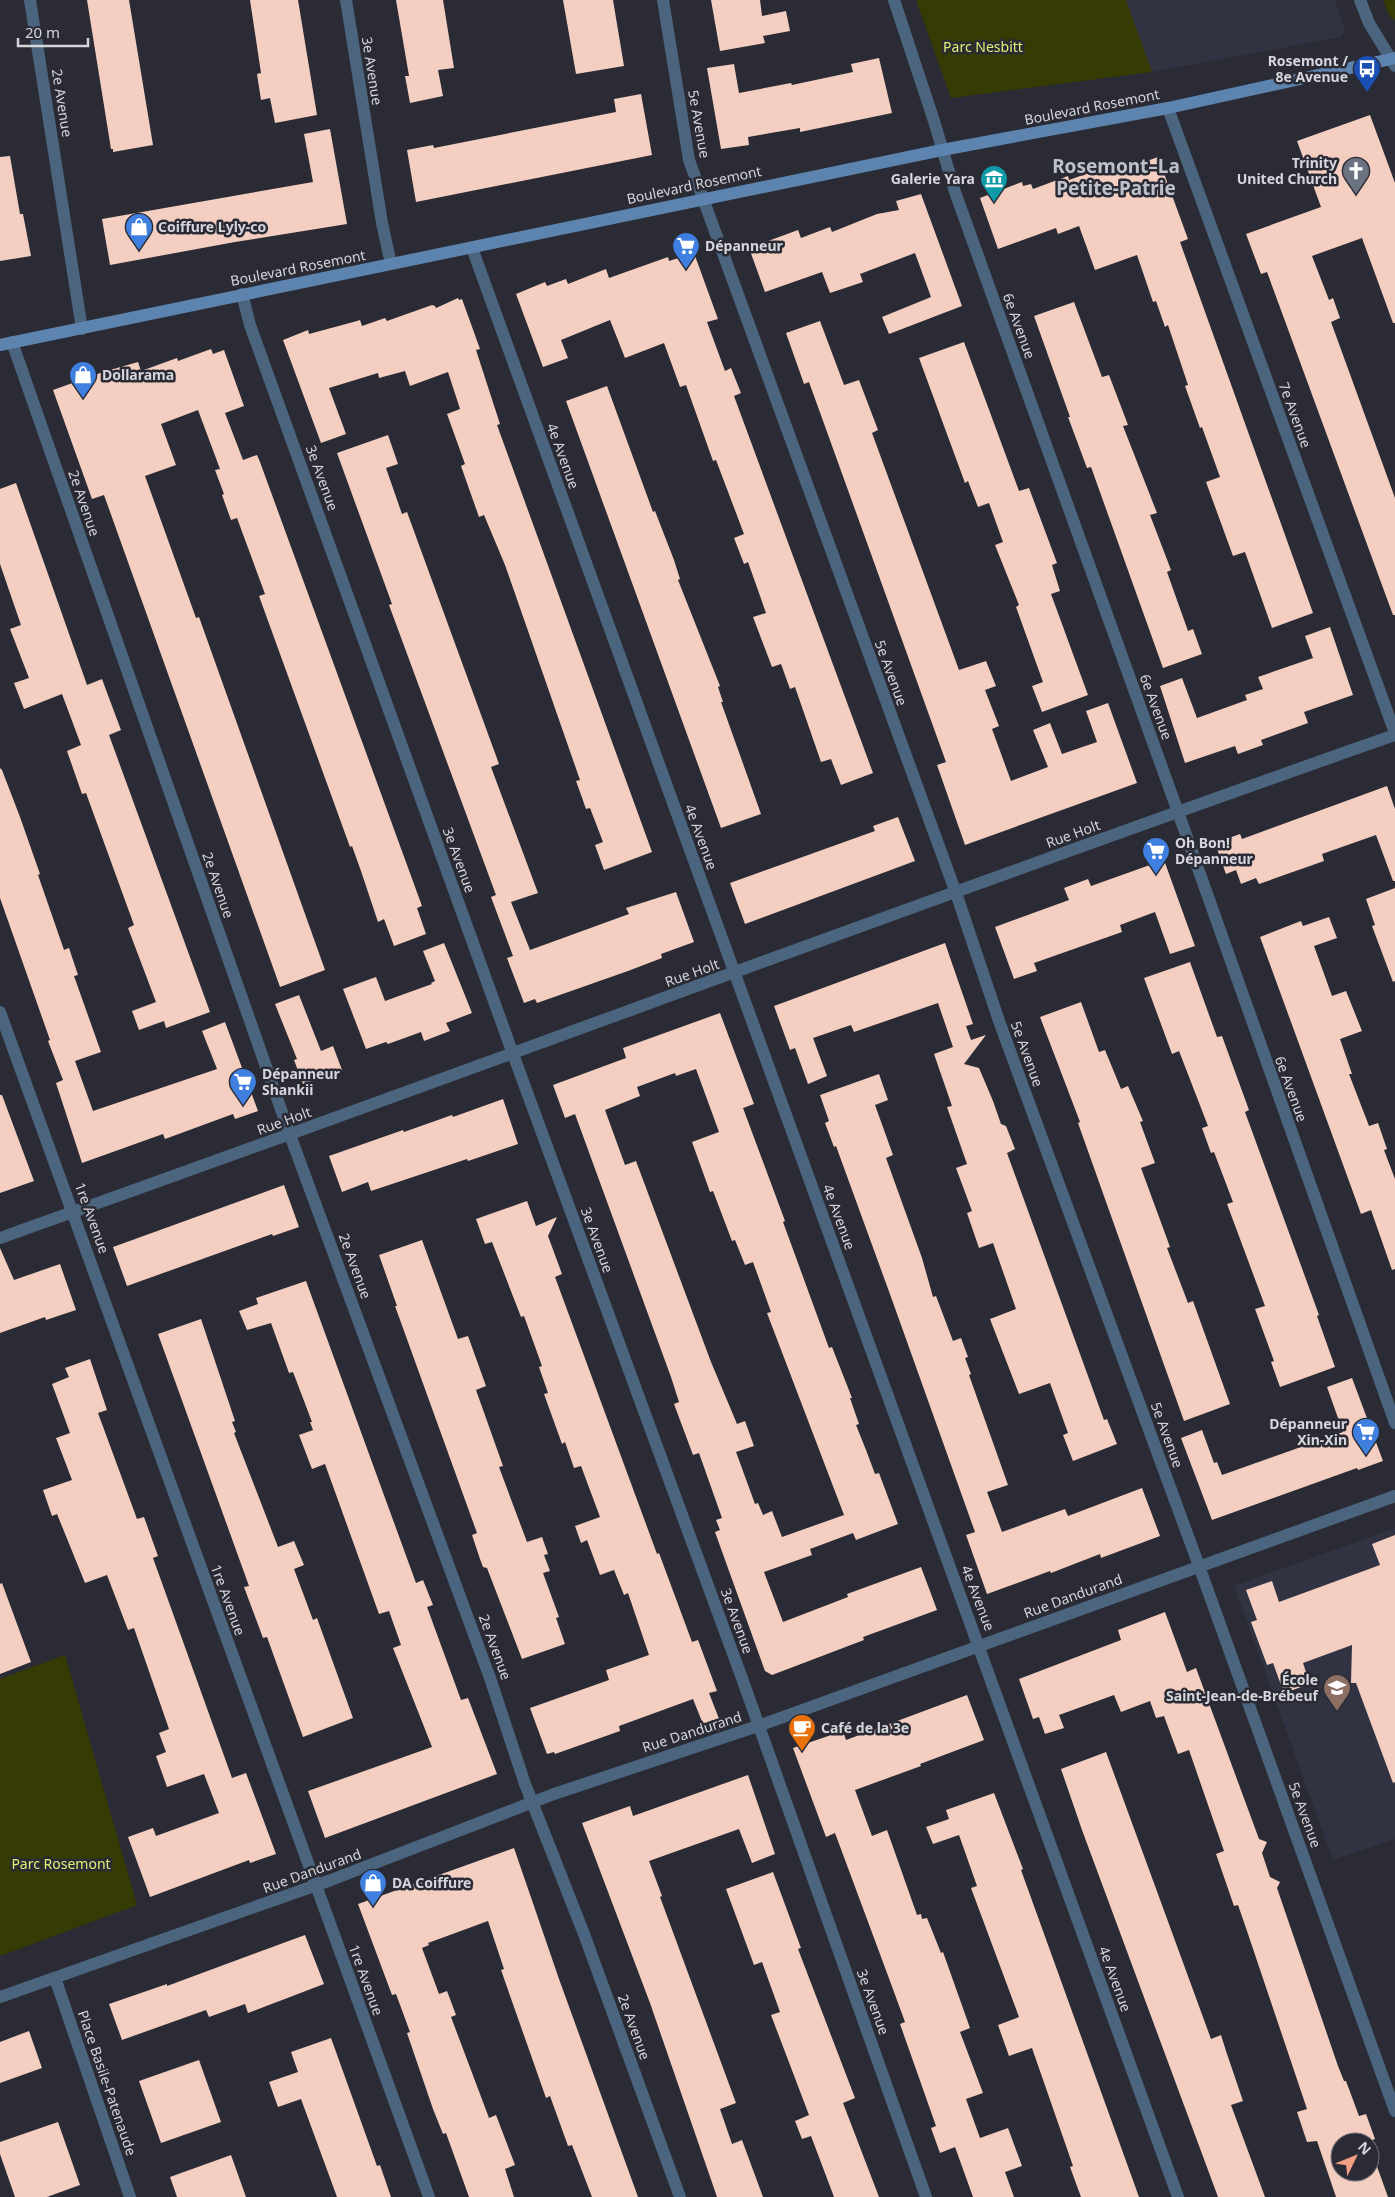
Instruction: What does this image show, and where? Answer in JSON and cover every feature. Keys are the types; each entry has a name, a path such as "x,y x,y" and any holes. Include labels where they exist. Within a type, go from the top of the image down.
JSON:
{"main road":[{"name":"Boulevard Rosemont","path":"6,344 942,150 1168,108 1394,61"}],"street":[{"name":"2e Avenue","path":"30,0 82,329"},
{"name":"3e Avenue","path":"346,0 382,223 391,264"},
{"name":"5e Avenue","path":"663,0 689,160 746,322 956,893 999,1022 1199,1566 1395,2111"},
{"name":"6e Avenue","path":"894,0 934,120 958,201 1395,1423"},
{"path":"1360,0 1369,23 1394,61"},
{"name":"7e Avenue","path":"1168,108 1395,734"},
{"name":"4e Avenue","path":"472,248 1178,2197"},
{"name":"3e Avenue","path":"242,294 250,325 758,1726 926,2197"},
{"name":"2e Avenue","path":"6,344 290,1135 480,1650 533,1802 588,1943 680,2197"},
{"name":"Rue Holt","path":"0,1238 290,1135 1395,734"},
{"name":"1re Avenue","path":"0,1012 429,2197"},
{"name":"Rue Dandurand","path":"0,1997 315,1886 533,1802 758,1726 1395,1496"},
{"name":"Place Basile-Patenaude","path":"55,1978 130,2197"}],"shaded area":[{"path":"1126,0 1335,0 1345,29 1341,37 1152,72"},
{"name":"École Saint-Jean-de-Brébeuf","path":"1395,1528 1395,1839 1333,1860 1234,1586"}],"green space":[{"name":"Parc Nesbitt","path":"916,0 1126,0 1152,72 951,98"},
{"path":"1383,0 1395,0 1395,21 1389,15"},
{"name":"Parc Rosemont","path":"65,1655 137,1905 0,1956 0,1679"}],"building":[{"path":"87,0 129,0 153,145 113,152 113,149 111,149"},
{"path":"250,0 298,0 317,115 275,123 270,98 261,100 257,74 261,73"},
{"path":"396,0 443,0 454,68 438,70 443,96 410,103 405,76 409,76"},
{"path":"563,0 613,0 624,66 576,74"},
{"path":"711,0 760,0 762,16 786,11 790,31 763,36 765,43 720,51"},
{"path":"879,58 892,113 800,132 800,128 748,137 749,145 721,149 707,68 734,64 739,93 791,83 792,85 853,72 851,64"},
{"path":"641,94 652,155 416,202 407,150 433,145 434,148 616,112 614,99"},
{"path":"1370,115 1395,183 1395,323 1393,323 1362,238 1312,256 1329,300 1333,298 1340,318 1331,322 1395,498 1395,615 1393,615 1267,272 1261,274 1246,234 1321,207 1297,141"},
{"path":"330,129 347,224 110,265 102,219 313,182 304,134"},
{"path":"10,156 20,214 23,214 31,256 0,261 0,157"},
{"path":"1158,157 1188,239 1180,242 1313,613 1272,628 1245,552 1233,556 1206,482 1220,477 1185,386 1188,385 1168,325 1165,327 1156,301 1153,302 1137,255 1095,270 1079,226 1058,234 1056,228 998,249 980,198 1022,182 1023,186 1031,184 1033,189 1068,176 1069,180 1122,161 1124,166 1132,163 1133,166"},
{"path":"921,194 962,306 889,334 882,317 931,297 915,253 860,274 863,282 830,293 822,272 765,292 749,248 798,230 801,238 830,227 832,232 877,214 899,210 896,201"},
{"path":"694,253 718,319 707,322 725,371 731,368 741,393 734,396 873,773 841,785 831,759 821,762 795,687 790,689 781,664 772,667 753,617 766,613 748,562 744,564 734,538 744,534 716,460 713,461 686,385 680,387 664,343 625,358 610,320 561,340 568,358 543,367 516,294 545,282 547,286 566,279 568,284 606,269 609,278 668,257 669,261"},
{"path":"458,298 459,300 462,299 480,349 476,350 500,424 497,425 652,852 604,870 595,845 603,842 590,808 586,809 576,781 580,780 505,565 484,515 479,517 461,466 465,464 447,414 460,409 448,372 410,386 405,371 379,378 378,373 329,388 346,434 321,443 283,340 308,330 309,334 360,320 362,326 385,318 387,321 432,305 436,308"},
{"path":"1074,302 1102,377 1109,375 1128,425 1123,426 1157,513 1150,515 1171,570 1167,572 1188,631 1193,629 1202,654 1163,668 1091,467 1087,468 1068,417 1070,417 1034,316"},
{"path":"820,321 844,385 859,380 878,430 872,433 959,670 986,661 996,686 985,690 999,726 992,729 1011,781 1048,767 1033,730 1050,723 1062,754 1097,742 1086,711 1108,703 1137,783 965,845 937,765 946,762 809,382 804,384 786,333"},
{"path":"964,342 1019,491 1029,488 1057,563 1052,565 1060,591 1051,594 1088,695 1042,712 1032,686 1043,682 1016,607 1019,605 995,545 1003,542 989,503 978,507 968,481 965,483 919,358"},
{"path":"211,349 213,354 224,350 244,406 225,413 243,460 257,455 260,462 422,906 417,908 426,934 394,946 384,919 378,922 352,846 350,847 259,596 265,594 237,518 231,520 222,495 224,494 215,470 220,469 198,410 161,424 176,465 145,476 196,618 199,617 325,970 280,987 104,495 92,499 53,390 138,362 141,371 177,358 178,361"},
{"path":"607,386 653,512 655,511 674,560 680,579 678,580 720,686 718,687 723,702 721,702 761,814 721,828 566,401"},
{"path":"388,435 398,464 386,468 402,514 407,512 499,764 491,767 538,893 511,902 530,950 629,914 626,908 676,892 694,942 661,954 662,958 628,971 537,1003 535,999 524,1003 507,958 513,956 491,897 496,895 389,605 392,604 337,453"},
{"path":"16,483 87,685 102,679 121,730 109,735 210,1012 166,1028 164,1021 139,1030 132,1011 156,1002 128,928 134,925 86,793 82,794 67,751 81,745 62,694 24,709 14,683 29,678 10,629 21,625 0,564 0,489"},
{"path":"1330,627 1353,695 1304,712 1308,723 1261,740 1263,745 1238,754 1235,746 1185,763 1160,686 1182,678 1197,718 1247,700 1245,695 1263,689 1258,677 1313,658 1305,636"},
{"path":"0,768 20,817 64,950 69,948 78,975 74,976 101,1052 75,1061 93,1111 217,1069 202,1031 225,1022 258,1111 235,1119 233,1114 165,1139 163,1134 82,1163 56,1083 63,1080 0,898"},
{"path":"1387,786 1395,809 1395,881 1393,881 1376,835 1322,854 1324,861 1259,884 1256,878 1241,884 1236,870 1226,874 1215,843 1240,834 1242,839"},
{"path":"898,817 915,861 745,924 730,883 875,831 873,826"},
{"path":"1164,860 1195,946 1170,954 1155,912 1120,925 1122,932 1034,963 1037,971 1014,979 995,927 1069,900 1064,888 1088,879 1091,886"},
{"path":"1395,888 1395,981 1393,982 1372,926 1375,925 1366,899"},
{"path":"1329,917 1337,938 1314,946 1332,996 1346,991 1362,1031 1340,1039 1352,1074 1349,1074 1369,1126 1378,1123 1387,1149 1384,1150 1395,1179 1395,1269 1392,1270 1371,1210 1361,1214 1260,937 1301,921 1303,926"},
{"path":"444,943 472,1013 446,1023 450,1031 424,1041 421,1032 388,1044 386,1042 366,1049 343,989 376,977 385,1001 432,984 435,981 423,951"},
{"path":"945,943 973,1024 966,1026 971,1040 986,1035 964,1064 979,1068 1001,1124 1006,1126 1015,1149 1007,1153 1104,1420 1107,1419 1117,1444 1073,1461 1063,1435 1068,1433 1050,1383 1019,1394 990,1319 1016,1309 993,1243 979,1248 967,1213 972,1211 956,1168 967,1164 947,1107 952,1106 934,1054 953,1047 938,1003 854,1032 851,1025 813,1038 827,1076 808,1084 795,1048 790,1050 774,1006"},
{"path":"1190,962 1217,1037 1222,1036 1249,1110 1245,1112 1319,1315 1317,1316 1335,1367 1280,1387 1271,1362 1274,1361 1255,1309 1265,1306 1227,1204 1233,1202 1214,1152 1211,1153 1202,1128 1208,1126 1179,1051 1172,1054 1144,978"},
{"path":"299,995 321,1051 333,1046 342,1070 303,1084 294,1060 297,1059 275,1004"},
{"path":"1081,1002 1099,1052 1105,1050 1121,1089 1128,1086 1143,1121 1140,1122 1155,1163 1141,1168 1170,1247 1167,1248 1188,1303 1193,1301 1230,1404 1184,1421 1078,1123 1080,1122 1040,1017"},
{"path":"720,1013 754,1104 743,1108 829,1348 832,1347 852,1398 850,1398 859,1424 856,1425 875,1474 879,1473 898,1524 856,1540 853,1533 810,1549 812,1555 764,1572 783,1622 848,1597 847,1594 921,1567 937,1610 863,1637 864,1640 772,1675 765,1671 715,1532 720,1530 716,1520 722,1518 699,1453 693,1455 674,1404 679,1402 671,1377 575,1114 565,1118 553,1085 626,1058 623,1048","holes":["696,1069 719,1132 692,1142 710,1192 713,1191 732,1241 735,1240 745,1265 753,1262 771,1312 767,1313 844,1515 782,1537 772,1511 763,1515 758,1503 755,1504 736,1452 754,1446 745,1421 737,1424 711,1362 636,1161 625,1165 605,1110 640,1096 637,1087 675,1073 676,1076"]},
{"path":"879,1074 888,1100 875,1105 893,1155 886,1158 922,1258 933,1297 936,1296 953,1341 961,1338 968,1357 965,1358 971,1374 969,1375 1008,1485 987,1492 1002,1532 1065,1509 1068,1516 1142,1488 1160,1536 1101,1558 1100,1554 1051,1573 1050,1571 987,1594 966,1535 975,1532 836,1146 834,1147 825,1123 829,1121 820,1095"},
{"path":"0,1095 2,1095 34,1181 0,1193"},
{"path":"503,1099 518,1144 371,1191 368,1182 342,1192 329,1156 403,1130 404,1132 452,1115 453,1117"},
{"path":"284,1185 299,1227 273,1236 272,1234 127,1286 113,1247"},
{"path":"527,1201 536,1226 557,1217 548,1236 562,1274 555,1277 657,1554 659,1553 692,1642 698,1640 717,1691 709,1693 723,1729 707,1734 693,1699 619,1726 620,1731 555,1754 554,1752 547,1754 530,1708 609,1680 606,1670 649,1655 628,1593 624,1595 614,1570 600,1575 587,1540 581,1543 575,1526 600,1517 581,1466 574,1468 565,1442 562,1444 544,1394 548,1393 539,1367 542,1366 524,1316 521,1317 492,1242 485,1244 476,1219"},
{"path":"422,1240 458,1339 468,1336 486,1386 476,1390 503,1466 499,1467 527,1542 542,1537 548,1554 544,1555 550,1571 543,1573 559,1617 556,1618 565,1644 522,1659 487,1568 483,1567 480,1559 472,1535 477,1533 395,1306 397,1306 379,1255"},
{"path":"0,1248 14,1280 60,1264 76,1310 46,1320 45,1317 0,1333"},
{"path":"306,1281 416,1583 423,1580 433,1605 427,1607 461,1700 468,1698 497,1774 325,1838 308,1791 432,1747 393,1648 401,1645 389,1611 379,1614 325,1464 312,1469 299,1435 313,1430 310,1422 312,1422 293,1372 289,1373 271,1323 247,1330 239,1311 258,1304 256,1298"},
{"path":"201,1319 235,1421 232,1422 236,1432 234,1433 278,1547 294,1541 304,1565 294,1569 313,1620 317,1618 353,1718 303,1737 267,1637 263,1638 244,1587 249,1586 158,1334"},
{"path":"90,1359 107,1410 98,1413 137,1519 144,1517 158,1556 153,1558 232,1778 246,1773 276,1854 250,1863 249,1860 150,1897 128,1837 153,1828 156,1836 219,1813 204,1774 167,1787 156,1756 166,1752 159,1733 169,1729 134,1628 128,1630 107,1575 85,1583 57,1514 52,1516 43,1490 72,1480 56,1438 70,1433 52,1384 69,1377 65,1368"},
{"path":"1352,1378 1383,1461 1358,1470 1357,1468 1212,1520 1181,1438 1202,1430 1214,1463 1217,1462 1222,1475 1343,1432 1327,1387"},
{"path":"1395,1535 1395,1782 1393,1783 1356,1683 1351,1683 1352,1645 1303,1663 1310,1684 1284,1693 1273,1663 1267,1665 1251,1622 1257,1620 1246,1590 1272,1581 1279,1602 1380,1565 1372,1544"},
{"path":"2,1583 31,1662 0,1674 0,1584"},
{"path":"1165,1612 1187,1672 1196,1668 1259,1839 1267,1842 1262,1853 1270,1877 1280,1882 1277,1888 1338,2066 1344,2081 1346,2081 1359,2116 1366,2114 1372,2132 1330,2132 1330,2179 1317,2141 1307,2142 1297,2112 1307,2109 1238,1905 1234,1906 1216,1854 1224,1851 1189,1750 1178,1754 1164,1716 1156,1718 1150,1701 1121,1712 1114,1695 1059,1715 1064,1728 1045,1734 1039,1717 1033,1719 1019,1679 1121,1640 1118,1630"},
{"path":"967,1695 984,1740 855,1790 872,1836 887,1830 917,1915 921,1914 922,1919 927,1918 941,1953 943,1952 970,2028 960,2032 983,2093 966,2099 980,2138 1008,2128 1022,2166 1005,2172 1014,2197 973,2197 955,2147 940,2153 931,2128 936,2126 900,2024 905,2022 835,1833 826,1837 793,1748 843,1731 846,1740"},
{"path":"1106,1752 1211,2039 1221,2035 1243,2101 1231,2105 1265,2197 1218,2197 1082,1830 1061,1769"},
{"path":"748,1775 775,1854 752,1863 739,1829 649,1861 662,1896 660,1897 736,2103 720,2109 732,2144 742,2140 763,2197 717,2197 650,2003 582,1823 630,1806 633,1816"},
{"path":"994,1793 1023,1869 1021,1870 1139,2197 1081,2197 1070,2167 1073,2166 1032,2048 1009,2056 998,2025 1019,2017 971,1888 977,1886 959,1835 933,1844 926,1827 949,1819 946,1810"},
{"path":"514,1848 638,2197 592,2197 572,2145 568,2146 550,2096 546,2098 501,1970 504,1969 488,1921 428,1943 429,1945 422,1948 439,1994 447,1991 456,2015 451,2017 489,2118 496,2115 515,2165 505,2169 514,2197 469,2197 446,2133 443,2134 433,2109 407,2033 410,2032 396,1994 392,1995 358,1904"},
{"path":"773,1872 801,1948 798,1949 855,2098 843,2103 879,2197 834,2197 811,2136 802,2139 795,2121 809,2115 771,2015 780,2012 762,1962 754,1965 726,1889"},
{"path":"305,1935 324,1984 248,2013 245,2004 209,2017 206,2010 122,2040 109,2004 167,1984 167,1986"},
{"path":"29,2031 42,2068 0,2083 0,2042"},
{"path":"331,2038 377,2166 380,2165 391,2197 337,2197 301,2099 278,2107 269,2082 298,2072 291,2052"},
{"path":"199,2060 221,2122 161,2143 139,2081"},
{"path":"58,2122 80,2185 47,2197 15,2197 0,2154 0,2142"},
{"path":"231,2155 246,2197 177,2197 170,2177"},
{"path":"1380,2175 1388,2197 1336,2197 1331,2182 1380,2182"}],"place":[{"name":"Rosemont / 8e Avenue","path":"1367,93"},
{"name":"Trinity United Church","path":"1356,195"},
{"name":"Galerie Yara","path":"994,203"},
{"name":"Coiffure Lyly-co","path":"139,251"},
{"name":"Dépanneur","path":"686,270"},
{"name":"Dollarama","path":"83,399"},
{"name":"Oh Bon! Dépanneur","path":"1156,875"},
{"name":"Dépanneur Shankii","path":"243,1106"},
{"name":"Dépanneur Xin-Xin","path":"1366,1456"},
{"name":"École Saint-Jean-de-Brébeuf","path":"1337,1712"},
{"name":"Café de la 3e","path":"802,1752"},
{"name":"DA Coiffure","path":"373,1907"}],"district":[{"name":"Rosemont–La Petite-Patrie","path":"1116,177"}]}
